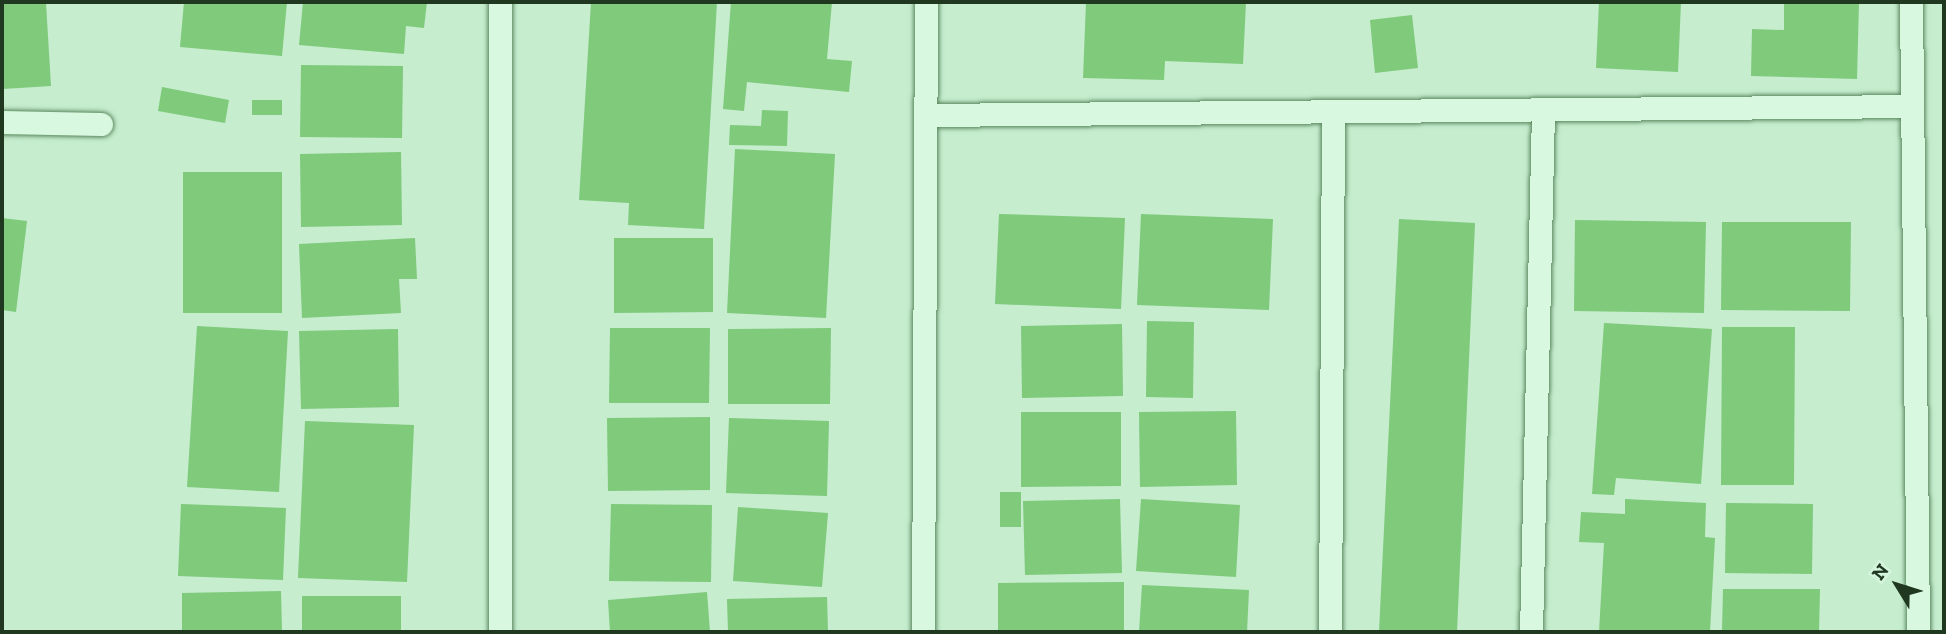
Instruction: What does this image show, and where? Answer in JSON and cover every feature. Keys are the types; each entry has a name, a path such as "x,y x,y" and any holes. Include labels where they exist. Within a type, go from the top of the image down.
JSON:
{"street":[{"path":"500,2 500,632"},
{"path":"923,632 926,2"},
{"path":"1911,2 1917,632"},
{"path":"926,115 1912,106"},
{"path":"1531,632 1543,110"},
{"path":"1330,632 1333,111"},
{"path":"2,122 101,124"}],"building":[{"path":"2,2 46,3 51,86 3,89"},
{"path":"184,2 287,2 282,56 180,47"},
{"path":"303,2 427,2 424,28 406,26 404,54 299,45"},
{"path":"591,2 717,2 704,229 628,225 629,203 579,200"},
{"path":"731,2 832,2 827,59 852,61 849,92 747,82 744,111 723,109"},
{"path":"1086,2 1246,2 1243,64 1165,61 1164,80 1083,78"},
{"path":"1599,2 1681,2 1678,72 1596,68"},
{"path":"1784,2 1859,2 1857,79 1751,76 1752,29 1784,30"},
{"path":"1412,15 1418,68 1375,73 1370,20"},
{"path":"301,65 403,66 402,138 300,137"},
{"path":"162,87 229,100 225,123 158,111"},
{"path":"252,100 282,100 282,115 252,115"},
{"path":"762,110 788,111 787,146 729,145 730,125 761,126"},
{"path":"735,149 835,154 826,318 727,313"},
{"path":"401,152 402,225 301,227 300,154"},
{"path":"183,172 282,172 282,313 183,313"},
{"path":"999,214 1125,218 1121,309 995,304"},
{"path":"1141,214 1273,219 1269,310 1137,305"},
{"path":"2,218 27,221 16,312 2,310"},
{"path":"1399,219 1475,223 1457,632 1379,632"},
{"path":"1575,220 1706,222 1704,313 1574,311"},
{"path":"1722,222 1851,222 1850,311 1721,310"},
{"path":"415,238 417,279 399,279 401,313 302,318 299,244"},
{"path":"614,238 713,238 713,312 614,313"},
{"path":"1147,321 1194,322 1193,398 1146,397"},
{"path":"1604,323 1712,329 1701,484 1616,478 1614,495 1592,494"},
{"path":"1122,324 1123,396 1022,398 1021,326"},
{"path":"197,326 288,331 279,492 187,487"},
{"path":"1722,327 1795,327 1794,485 1721,485"},
{"path":"610,328 710,328 709,403 609,403"},
{"path":"831,328 830,404 728,404 728,329"},
{"path":"398,329 399,407 301,409 299,331"},
{"path":"1236,411 1237,485 1140,487 1139,412"},
{"path":"1021,412 1121,412 1121,486 1021,487"},
{"path":"710,417 710,490 608,491 607,418"},
{"path":"729,418 829,421 827,496 726,493"},
{"path":"305,421 414,425 407,582 298,578"},
{"path":"1000,492 1021,492 1021,527 1000,527"},
{"path":"1120,499 1122,573 1025,575 1023,501"},
{"path":"1141,499 1240,505 1236,577 1136,571"},
{"path":"1625,499 1706,503 1705,537 1715,538 1710,632 1599,632 1604,543 1579,542 1581,512 1625,514"},
{"path":"1726,503 1813,504 1812,574 1725,573"},
{"path":"181,504 286,508 283,580 178,576"},
{"path":"611,504 712,505 711,582 609,581"},
{"path":"738,507 828,513 822,587 733,581"},
{"path":"1124,582 1124,632 998,632 998,583"},
{"path":"1142,585 1249,590 1247,632 1139,632"},
{"path":"1723,589 1820,589 1819,632 1722,632"},
{"path":"281,591 282,632 182,632 182,593"},
{"path":"707,592 710,632 610,632 608,600"},
{"path":"302,596 401,596 401,632 302,632"},
{"path":"827,597 828,632 728,632 727,599"}]}
